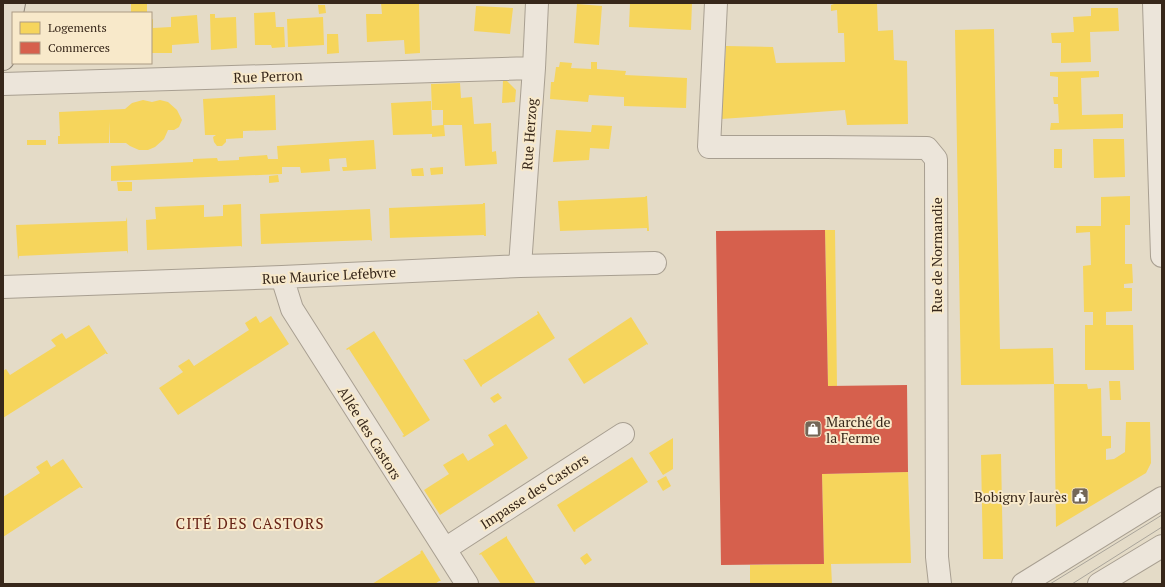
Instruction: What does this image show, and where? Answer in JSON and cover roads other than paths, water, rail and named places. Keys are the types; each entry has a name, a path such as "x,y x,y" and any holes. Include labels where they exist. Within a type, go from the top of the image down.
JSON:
{"main road":[{"path":"3,59 12,13"}],"street":[{"name":"Rue Herzog","path":"520,266 537,3"},
{"name":"Rue de Normandie","path":"716,3 709,147 927,148 936,159 937,557 940,584"},
{"path":"1154,3 1162,256"},
{"name":"Rue Perron","path":"3,84 534,68"},
{"name":"Rue Maurice Lefebvre","path":"3,287 282,277 520,266 655,263"},
{"name":"Allée des Castors","path":"282,277 292,309 467,584"},
{"name":"Impasse des Castors","path":"445,549 623,434"},
{"path":"1023,584 1162,498"},
{"path":"1099,584 1162,546"}],"tram line":[{"path":"1050,584 1162,515"},
{"path":"1072,584 1162,527"}],"place":[{"name":"Marché de la Ferme","path":"813,429"},
{"name":"Bobigny Jaurès","path":"1080,496"}],"district":[{"name":"CITÉ DES CASTORS","path":"250,523"}]}
